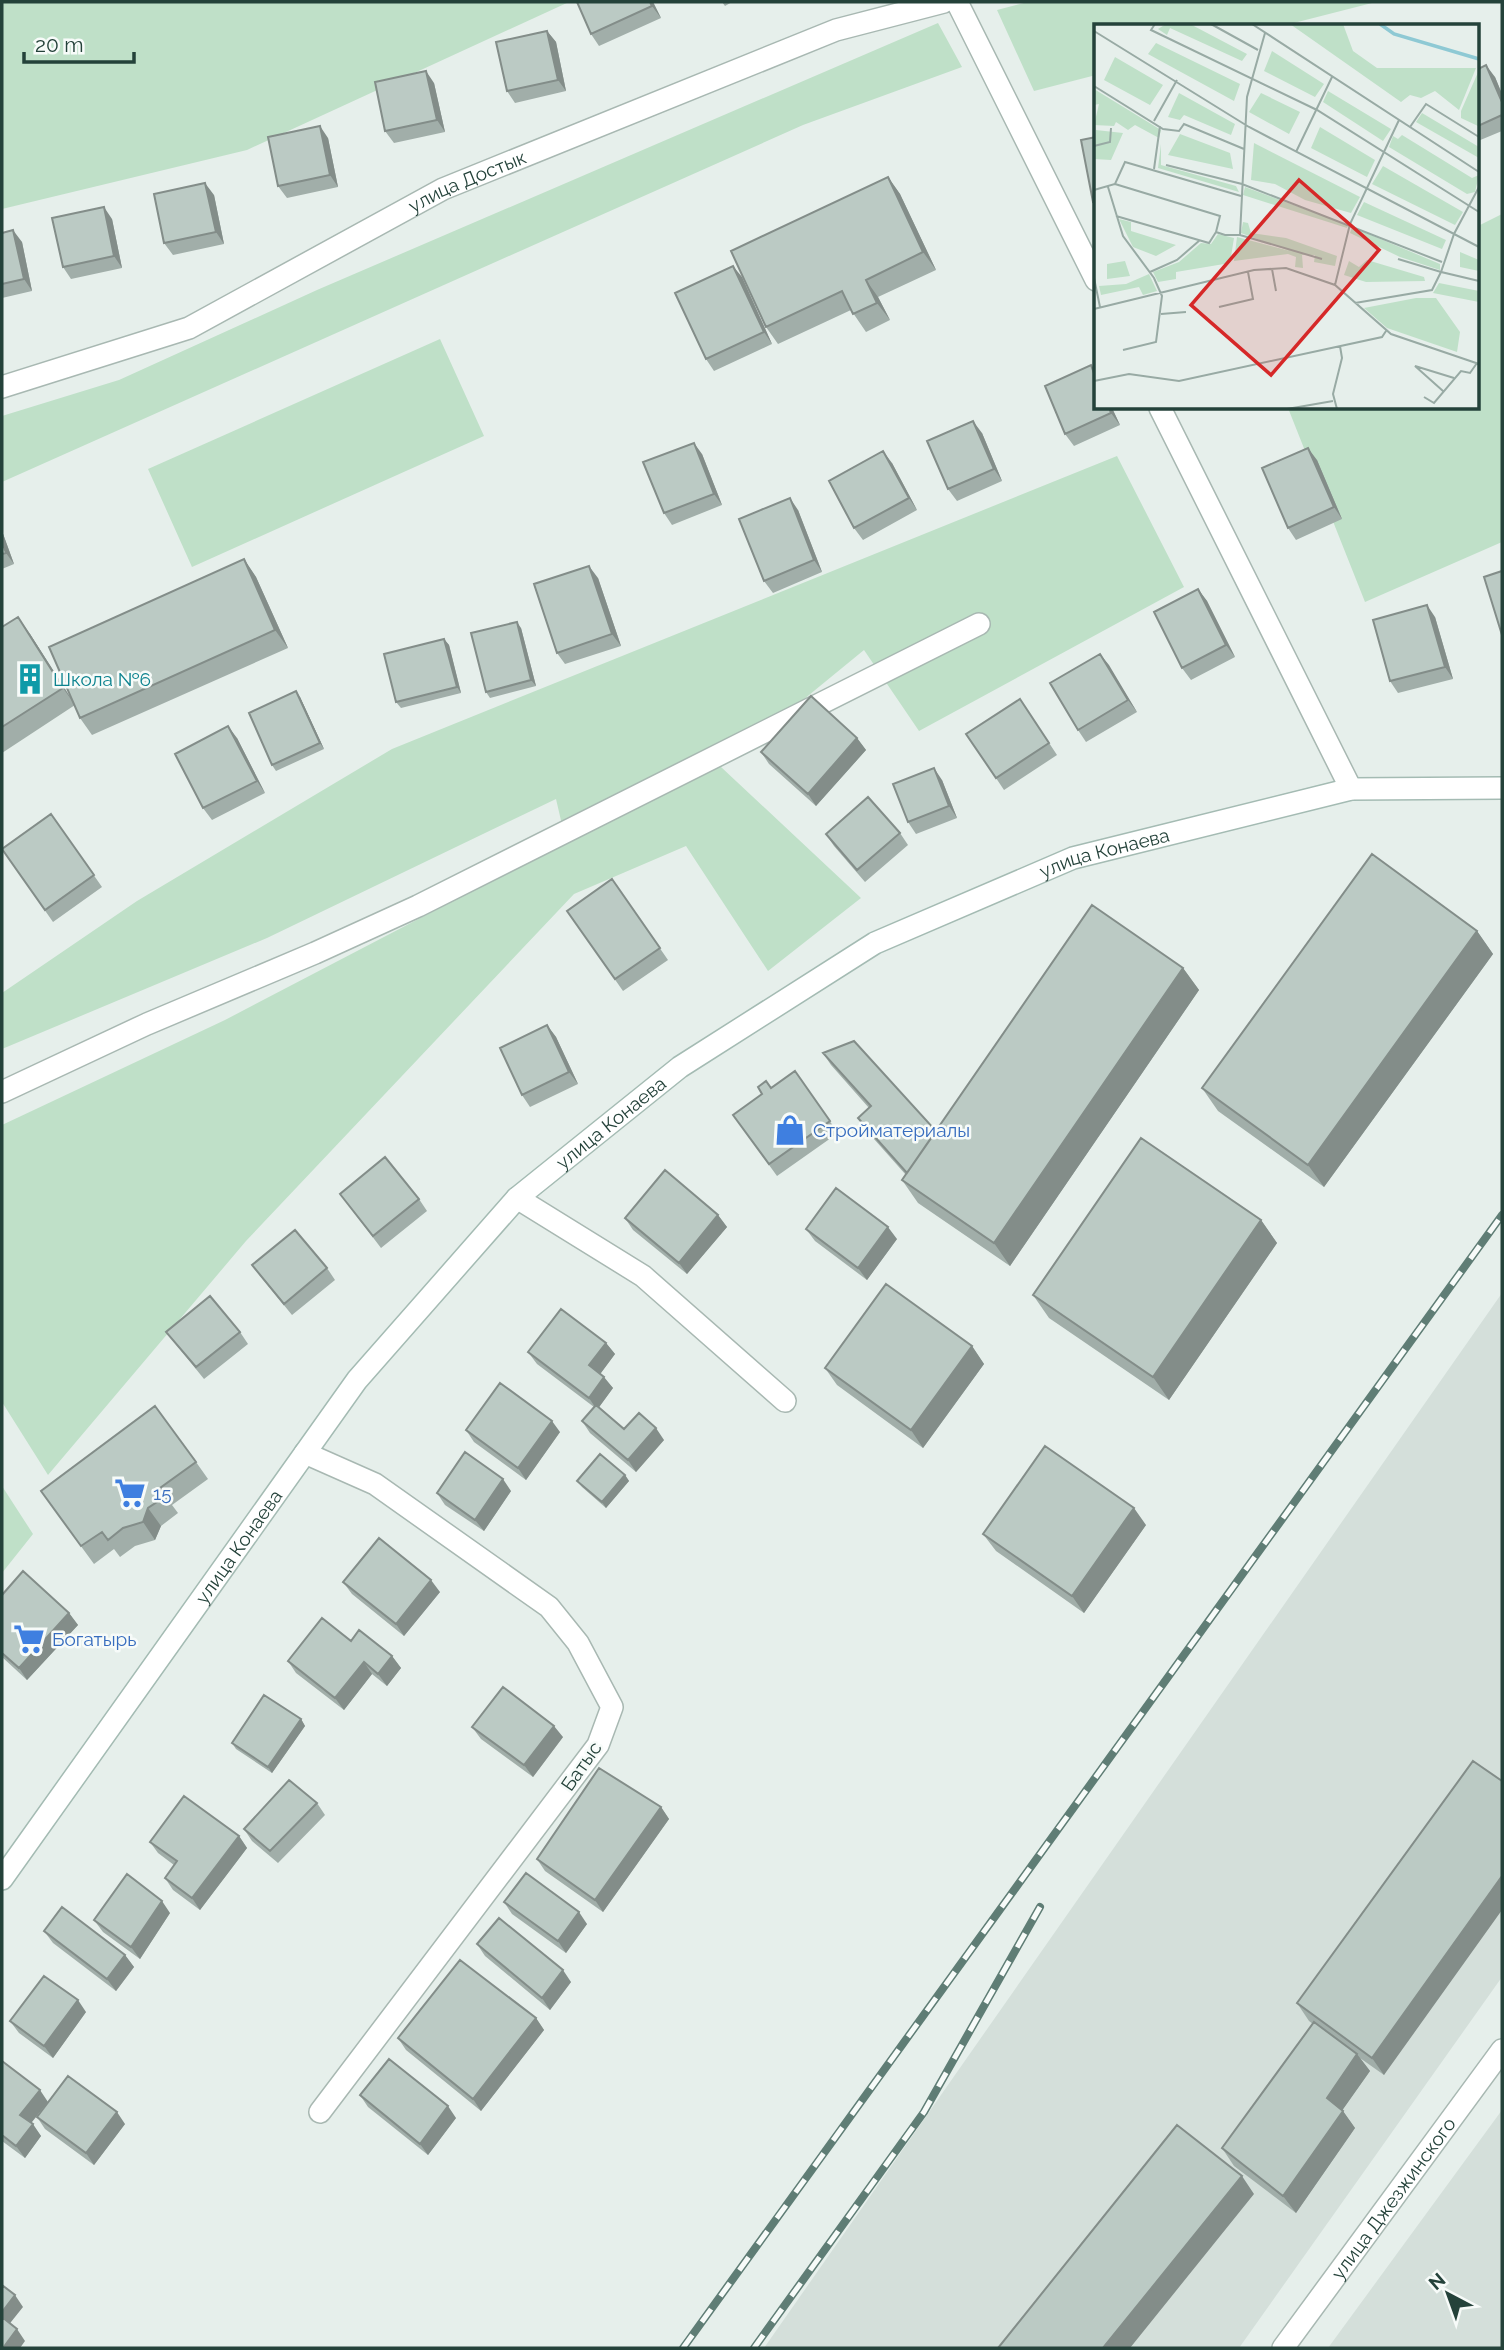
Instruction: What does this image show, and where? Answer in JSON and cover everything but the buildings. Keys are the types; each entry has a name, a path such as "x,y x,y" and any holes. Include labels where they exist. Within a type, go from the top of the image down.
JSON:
{"street":[{"name":"улица Достык","path":"2,387 189,327 443,189 836,30 944,2"},
{"path":"957,2 1094,276"},
{"path":"1161,410 1351,789"},
{"path":"2,1092 147,1024 418,906 979,624"},
{"name":"улица Конаева","path":"2,1879 357,1380 517,1198 680,1066 875,943 1073,858 1351,789 1502,788"},
{"path":"517,1198 643,1276 785,1401"},
{"name":"Батыс","path":"305,1453 375,1484 549,1607 578,1643 612,1707 598,1745 320,2112"},
{"name":"улица Джезжинского","path":"1283,2348 1502,2050"}],"shaded area":[{"path":"1502,1293 1502,1977 1239,2348 764,2348"},
{"path":"1502,2110 1502,2348 1328,2348"}],"green space":[{"path":"2,2 569,2 247,150 2,209"},
{"path":"1028,2 1376,2 1290,24 1094,24 1094,76 1034,91 997,10"},
{"path":"938,23 962,67 803,125 2,482 2,416 119,380 317,290"},
{"path":"1502,214 1502,542 1365,602 1289,410 1480,410 1480,225"},
{"path":"440,339 484,436 192,567 148,469"},
{"path":"1117,456 1184,587 919,731 864,650 721,767 861,898 768,971 686,846 574,894 246,1241 48,1475 2,1402 2,1125 225,1020 566,842 556,799 267,938 2,1049 2,993 137,901 392,749"},
{"path":"2,1486 33,1534 2,1573"}],"railway":[{"path":"683,2348 1502,1215"},
{"path":"754,2348 924,2112 1040,1907"}],"place":[{"name":"Школа №6","path":"30,679"},
{"name":"Стройматериалы","path":"790,1130"},
{"name":"15","path":"130,1493"},
{"name":"Богатырь","path":"29,1639"}]}
